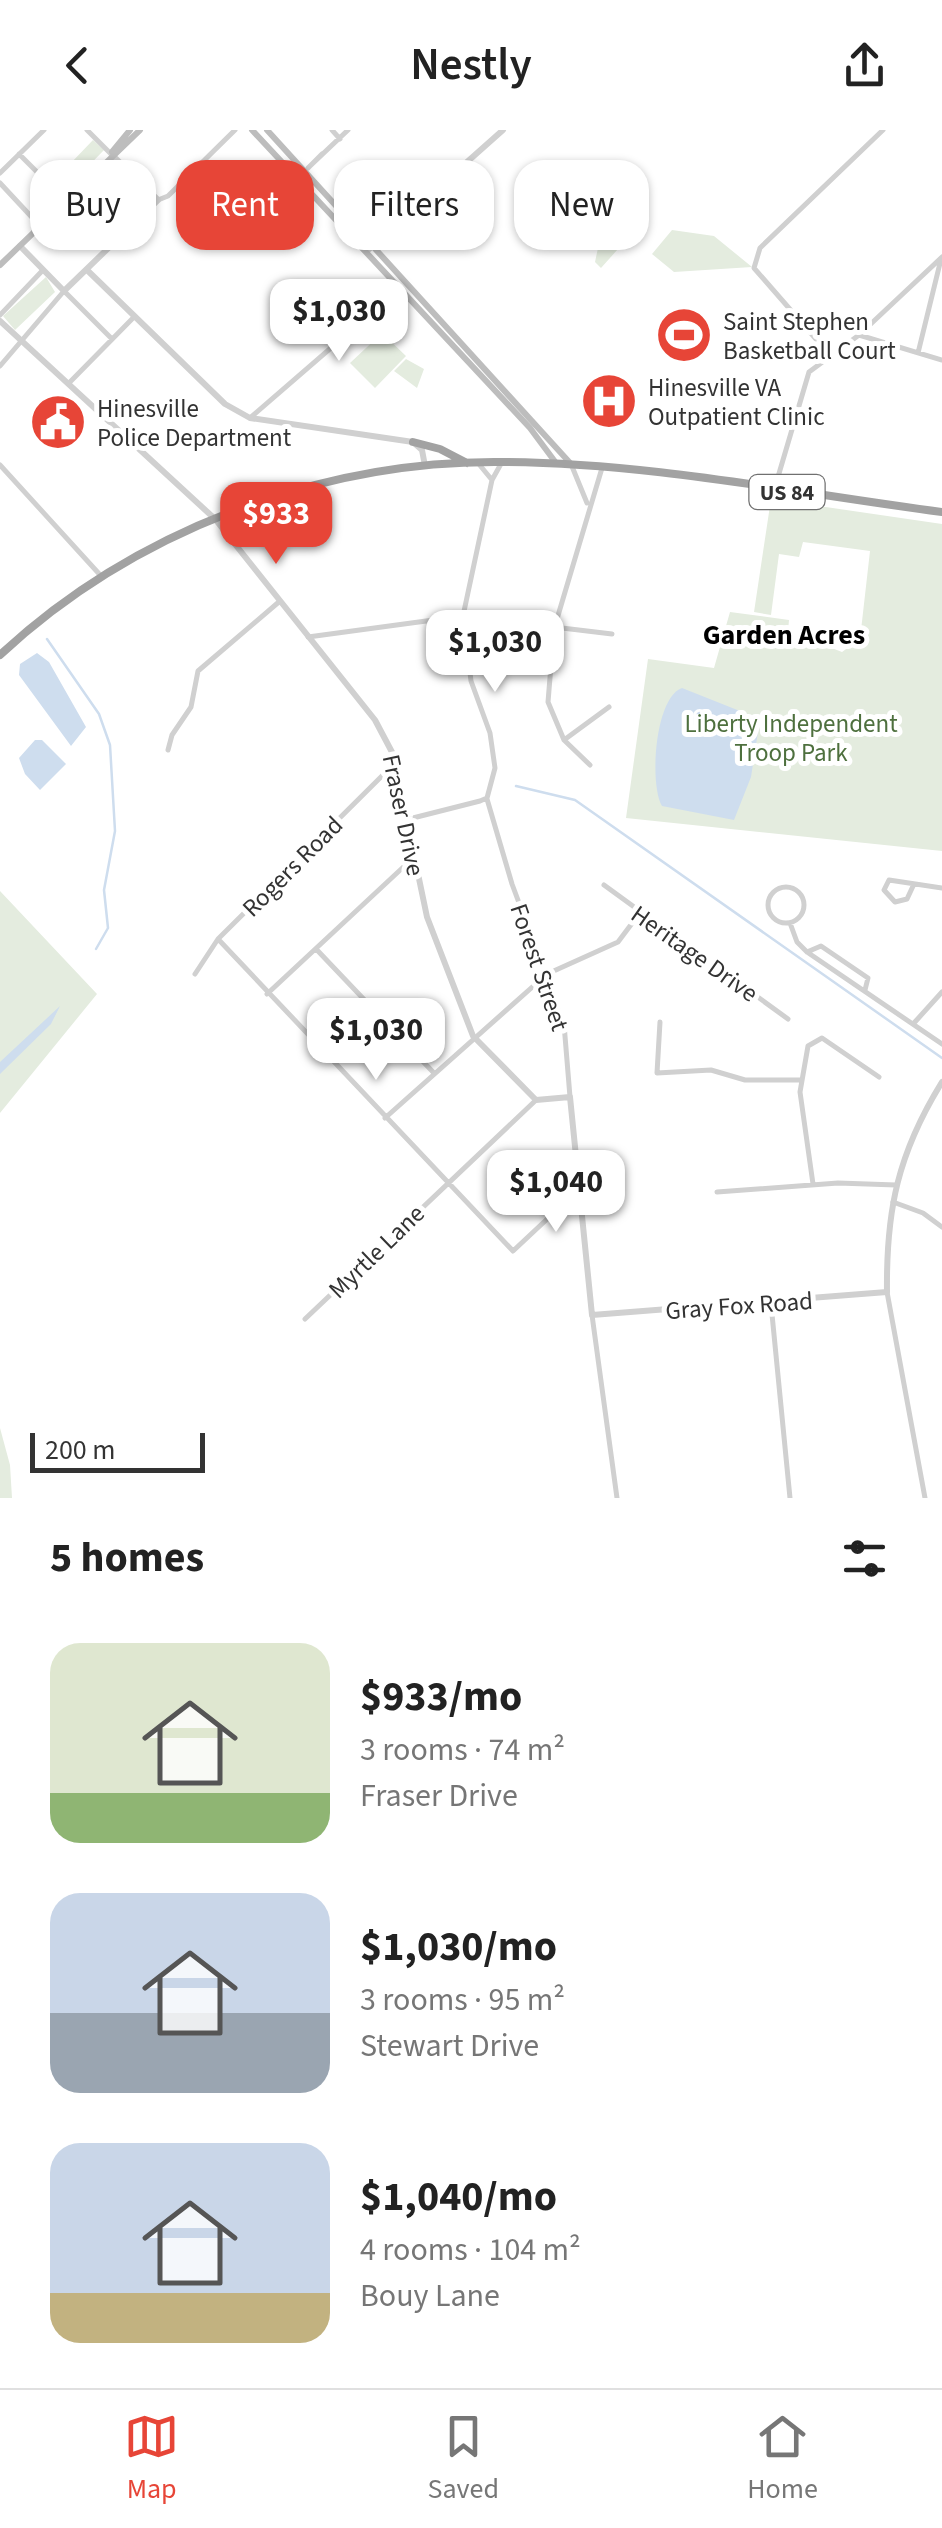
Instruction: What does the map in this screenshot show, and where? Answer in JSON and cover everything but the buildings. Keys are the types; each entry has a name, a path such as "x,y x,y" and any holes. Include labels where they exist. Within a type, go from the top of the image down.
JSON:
{"highway":[{"path":"413,442 440,449 467,463"},
{"name":"US 84","path":"0,655 102,578 215,519 298,489 425,466 478,462 571,464 942,512"}],"main road":[{"path":"112,154 130,130"},
{"path":"106,160 140,130"},
{"path":"252,130 334,212"},
{"path":"267,130 299,160"},
{"path":"314,177 334,202"},
{"path":"0,265 30,236"},
{"path":"372,250 571,464"},
{"path":"404,285 547,446 556,463"}],"street":[{"path":"0,173 44,130"},
{"path":"88,130 158,200"},
{"path":"0,366 64,291 234,130"},
{"path":"332,130 340,138"},
{"path":"314,161 348,130"},
{"path":"469,160 503,130"},
{"path":"829,354 754,268 754,260 760,248 883,130"},
{"path":"19,154 30,165"},
{"path":"0,183 30,215"},
{"path":"20,246 112,339"},
{"path":"774,490 806,377 829,354 859,336 942,257"},
{"path":"918,353 942,257"},
{"path":"0,318 43,270"},
{"path":"87,270 202,387 250,418 413,442 421,448 425,466"},
{"path":"250,418 404,285"},
{"name":"Fraser Drive","path":"0,318 215,519 375,720 394,764 412,860 443,964 473,1036 536,1100"},
{"path":"69,383 134,318"},
{"path":"859,336 942,360"},
{"path":"478,462 492,480"},
{"path":"405,820 486,798 492,784 494,756 471,681 464,616 492,480 502,462"},
{"path":"571,464 588,506"},
{"path":"0,465 102,578"},
{"path":"590,764 564,740 548,702 554,628 602,468"},
{"path":"168,750 172,736 192,707 198,671 280,601"},
{"path":"308,637 464,616 612,634"},
{"path":"564,740 609,707"},
{"name":"Rogers Road","path":"196,974 218,939 394,764"},
{"name":"Forest Street","path":"486,798 512,884 564,1024 576,1192 617,1498"},
{"path":"267,994 412,860"},
{"path":"914,884 907,898 895,902 884,890 889,880 942,888"},
{"name":"Heritage Drive","path":"604,885 788,1019"},
{"path":"780,888 795,890 804,902 800,916 790,922 774,919 768,907 770,895 780,888"},
{"path":"385,1118 547,974 618,942 639,914"},
{"path":"790,922 797,942 807,952 940,1043 942,1034"},
{"path":"218,939 512,1251 576,1192"},
{"path":"807,952 820,946 868,978 865,990"},
{"path":"317,950 433,1072"},
{"path":"913,1024 942,992"},
{"path":"660,1022 657,1074 711,1070 745,1080 801,1080"},
{"path":"812,1184 801,1080 808,1046 822,1038 879,1077"},
{"path":"925,1498 887,1292 896,1185 915,1126 942,1082"},
{"path":"536,1100 570,1097"},
{"name":"Myrtle Lane","path":"305,1319 536,1100"},
{"path":"717,1192 812,1184 896,1185"},
{"path":"893,1202 923,1212 942,1227"},
{"name":"Gray Fox Road","path":"592,1315 887,1292"},
{"path":"771,1304 790,1498"}],"green space":[{"path":"93,140 104,150 94,160 74,160"},
{"path":"672,230 714,236 752,267 674,272 652,254"},
{"path":"598,250 617,250 601,268 595,262"},
{"path":"46,277 55,292 15,330 3,316"},
{"path":"382,333 406,356 375,388 350,363"},
{"path":"406,359 424,369 417,388 394,371"},
{"name":"Liberty Independent Troop Park","path":"771,499 942,524 942,851 626,818 648,659 714,668 730,612 789,620 788,631 842,652 860,639 870,551 803,542 799,557 779,554 771,615 754,612"},
{"path":"0,891 97,994 0,1113"},
{"path":"0,1428 10,1465 12,1498 0,1498"}],"water":[{"path":"37,653 49,662 86,727 71,746 19,675 20,664"},
{"path":"682,688 760,719 751,777 734,820 662,806 655,761 660,723 673,695"},
{"path":"35,740 42,740 66,764 40,790 25,774 19,758"},
{"path":"60,1006 51,1024 0,1074 0,1062"}],"waterway":[{"path":"47,639 99,714 110,745 115,831 104,890 108,928 96,949"},
{"path":"516,786 575,800 942,1058"}],"place":[{"name":"Saint Stephen Basketball Court","path":"684,335"},
{"name":"Hinesville VA Outpatient Clinic","path":"609,401"},
{"name":"Hinesville Police Department","path":"58,422"}],"district":[{"name":"Garden Acres","path":"784,634"}]}
